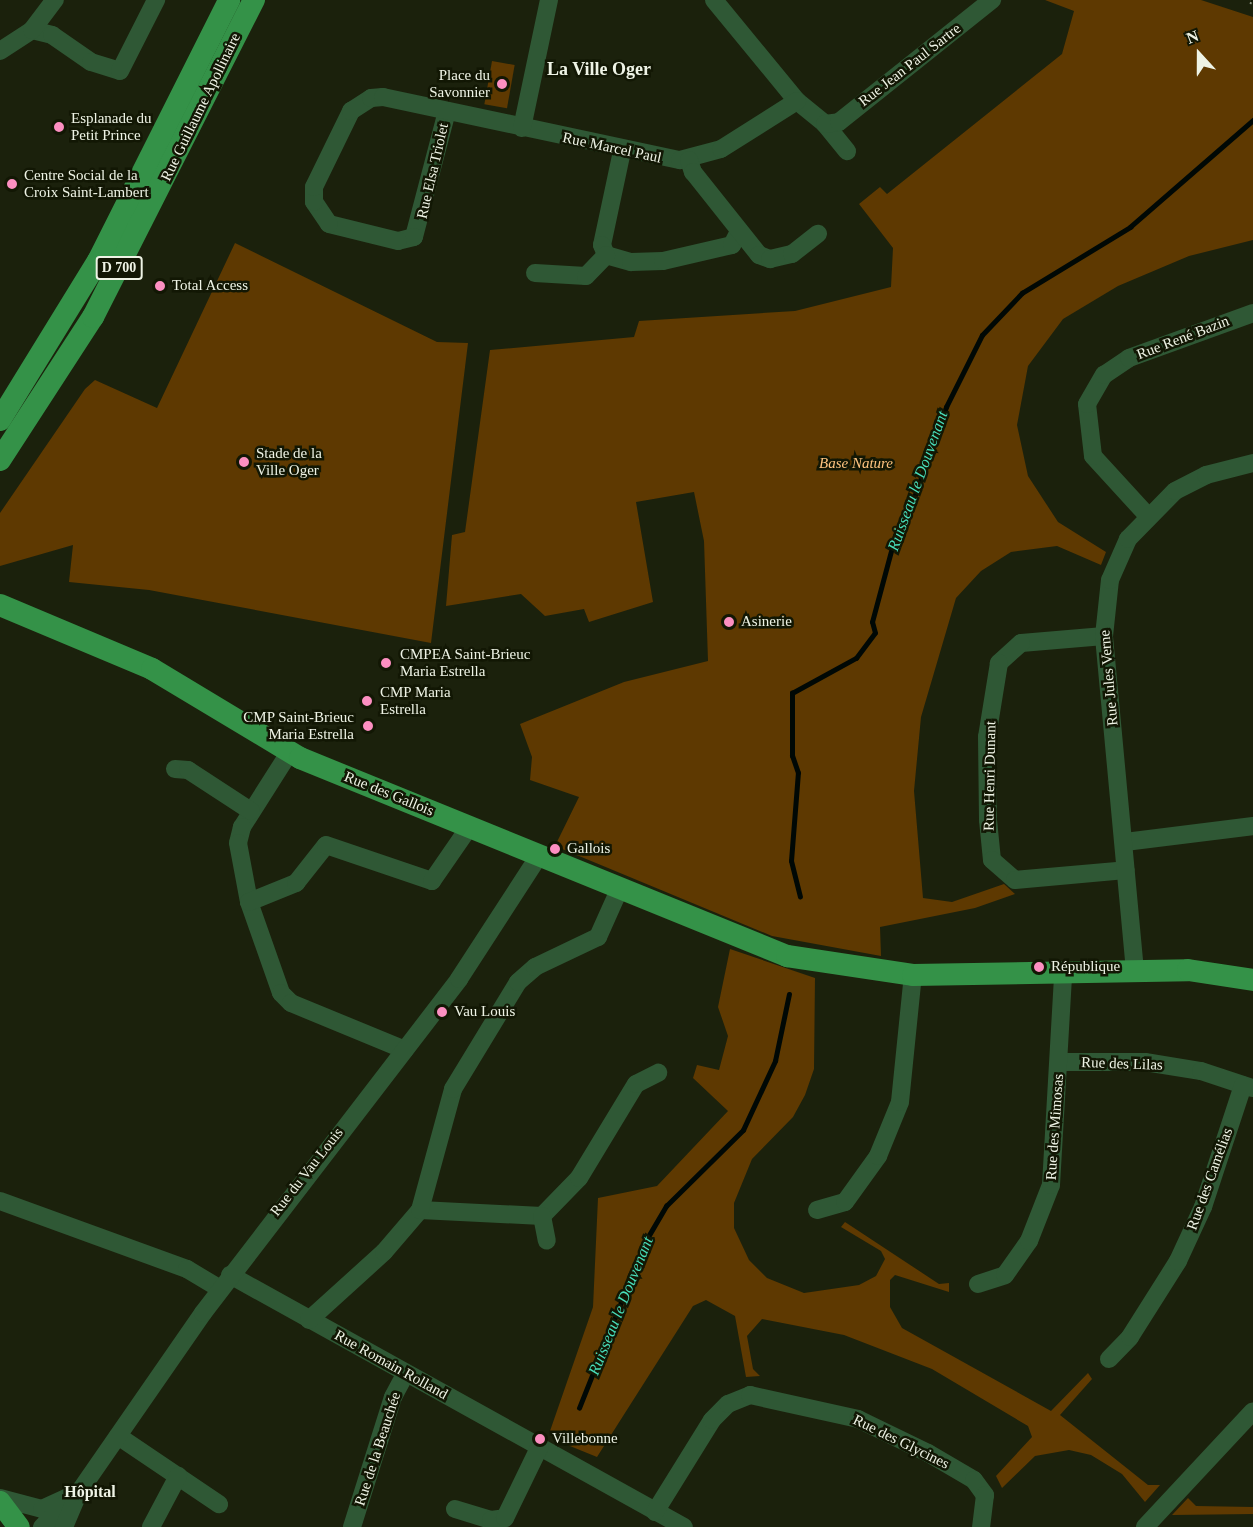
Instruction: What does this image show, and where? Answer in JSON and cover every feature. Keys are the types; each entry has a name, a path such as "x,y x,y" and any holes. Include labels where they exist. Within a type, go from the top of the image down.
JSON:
{"main road":[{"name":"Rue Guillaume Apollinaire","path":"0,420 98,261 229,0"},
{"name":"Rue Guillaume Apollinaire","path":"0,460 93,317 254,0"},
{"path":"221,67 268,0"},
{"name":"Rue des Gallois","path":"0,606 152,669 289,753 470,826 619,890 790,957 913,975 1188,970 1253,980"},
{"path":"0,1500 19,1527"}],"street":[{"path":"0,51 33,30 55,0"},
{"path":"33,30 52,35 91,62 120,72 156,0"},
{"path":"522,128 549,0"},
{"path":"714,0 797,101 825,124 847,152"},
{"name":"Rue Jean Paul Sartre","path":"825,124 839,122 992,0"},
{"name":"Rue Elsa Triolet","path":"447,111 414,237 398,241 329,224 314,202 314,186 360,102 383,97 447,111 522,128"},
{"name":"Rue Marcel Paul","path":"522,128 622,151 689,159 721,149 797,101"},
{"path":"606,255 602,245 622,151"},
{"path":"689,159 693,172 740,231 770,259 792,254 818,234"},
{"path":"606,255 631,262 663,261 732,245 740,231"},
{"path":"535,273 586,276 606,255"},
{"name":"Rue René Bazin","path":"1147,515 1093,456 1088,404 1104,375 1129,358 1253,313"},
{"name":"Rue Jules Verne","path":"1135,971 1125,842 1104,636 1115,565 1147,515 1206,475 1253,463"},
{"name":"Rue Henri Dunant","path":"1104,636 1021,643 999,663 987,737 988,820 992,860 1015,880 1126,870"},
{"path":"289,753 251,811 238,843 249,902 281,993 291,1003 405,1050"},
{"path":"175,769 188,770 251,811"},
{"path":"249,902 296,883 326,845 432,881 470,826"},
{"path":"1125,842 1253,826"},
{"name":"Rue du Vau Louis","path":"64,1527 79,1492 225,1282 405,1050 539,856"},
{"path":"309,1320 420,1210 449,1100 497,1015 525,974 598,937 619,890"},
{"name":"Rue des Mimosas","path":"978,1284 1005,1275 1029,1241 1051,1185 1060,1062 1062,974"},
{"path":"817,1210 845,1202 878,1156 896,1113 913,975"},
{"name":"Rue des Lilas","path":"1060,1062 1145,1062 1248,1087"},
{"path":"420,1210 542,1216 579,1178 636,1084 658,1073"},
{"name":"Rue des Camélias","path":"1109,1359 1130,1337 1178,1261 1203,1207 1248,1087"},
{"name":"Rue Romain Rolland","path":"0,1201 225,1282 309,1320 684,1527"},
{"path":"542,1216 547,1241"},
{"name":"Rue de la Beauchée","path":"352,1527 393,1397 406,1373"},
{"name":"Rue des Glycines","path":"655,1512 712,1420 728,1404 750,1395 858,1419 928,1453 974,1480 985,1495 981,1527"},
{"path":"1145,1527 1253,1411"},
{"path":"118,1436 219,1504"},
{"path":"455,1509 491,1520 505,1518 546,1450"},
{"path":"151,1527 178,1476"},
{"path":"0,1500 42,1509 79,1492"},
{"name":"Rue du Vau Louis","path":"42,1527 79,1492"}],"green space":[{"name":"Base Nature","path":"1045,0 1201,0 1253,17 1253,240 1189,256 1118,286 1063,319 1028,366 1017,425 1028,476 1058,522 1106,552 1101,565 1057,546 1011,552 981,571 956,598 921,717 914,791 923,898 952,902 1004,884 1015,894 975,908 880,927 881,956 772,936 555,846 579,797 530,780 532,757 520,724 624,682 708,661 704,541 694,492 636,502 653,602 589,622 584,609 545,616 521,594 446,606 452,535 465,532 490,350 634,337 639,321 795,311 891,287 893,248 859,204 880,187 887,194 1062,54 1074,11"},
{"path":"492,61 515,65 507,108 484,104"},
{"name":"Stade de la Ville Oger","path":"235,243 437,342 468,343 431,643 149,590 69,582 73,545 0,566 0,513 85,389 95,380 157,408"},
{"path":"730,949 815,978 814,1069 805,1095 793,1117 752,1159 734,1203 734,1228 749,1260 767,1278 804,1293 859,1285 876,1276 885,1259 881,1251 841,1227 845,1222 939,1284 949,1283 949,1292 895,1275 890,1280 890,1307 902,1328 1051,1411 1088,1373 1092,1379 1060,1415 1148,1485 1160,1485 1145,1502 1122,1474 1091,1455 1069,1450 1035,1456 1002,1488 996,1476 1032,1437 1028,1426 932,1369 844,1335 762,1319 747,1336 753,1369 760,1376 746,1377 735,1316 706,1300 693,1306 597,1457 565,1444 550,1431 593,1307 598,1198 657,1186 728,1111 693,1078 697,1065 719,1070 728,1036 718,1007"},
{"path":"1188,1498 1196,1506 1253,1507 1253,1514 1172,1515"}],"waterway":[{"name":"Ruisseau le Douvenant","path":"800,897 791,861 798,773 792,756 792,693 856,658 875,633 872,622 895,536 905,523 946,407 982,335 1022,293 1130,227 1253,120"},
{"name":"Ruisseau le Douvenant","path":"579,1408 645,1242 666,1206 743,1130 775,1061 789,994"}],"place":[{"name":"Place du Savonnier","path":"502,84"},
{"name":"Esplanade du Petit Prince","path":"59,127"},
{"name":"Centre Social de la Croix Saint-Lambert","path":"12,184"},
{"name":"Total Access","path":"160,286"},
{"name":"Stade de la Ville Oger","path":"244,462"},
{"name":"Asinerie","path":"729,622"},
{"name":"CMPEA Saint-Brieuc Maria Estrella","path":"386,663"},
{"name":"CMP Maria Estrella","path":"367,701"},
{"name":"CMP Saint-Brieuc Maria Estrella","path":"368,726"},
{"name":"Gallois","path":"555,849"},
{"name":"République","path":"1039,967"},
{"name":"Vau Louis","path":"442,1012"},
{"name":"Villebonne","path":"540,1439"}],"district":[{"name":"La Ville Oger","path":"599,69"},
{"name":"Hôpital","path":"90,1492"}]}
